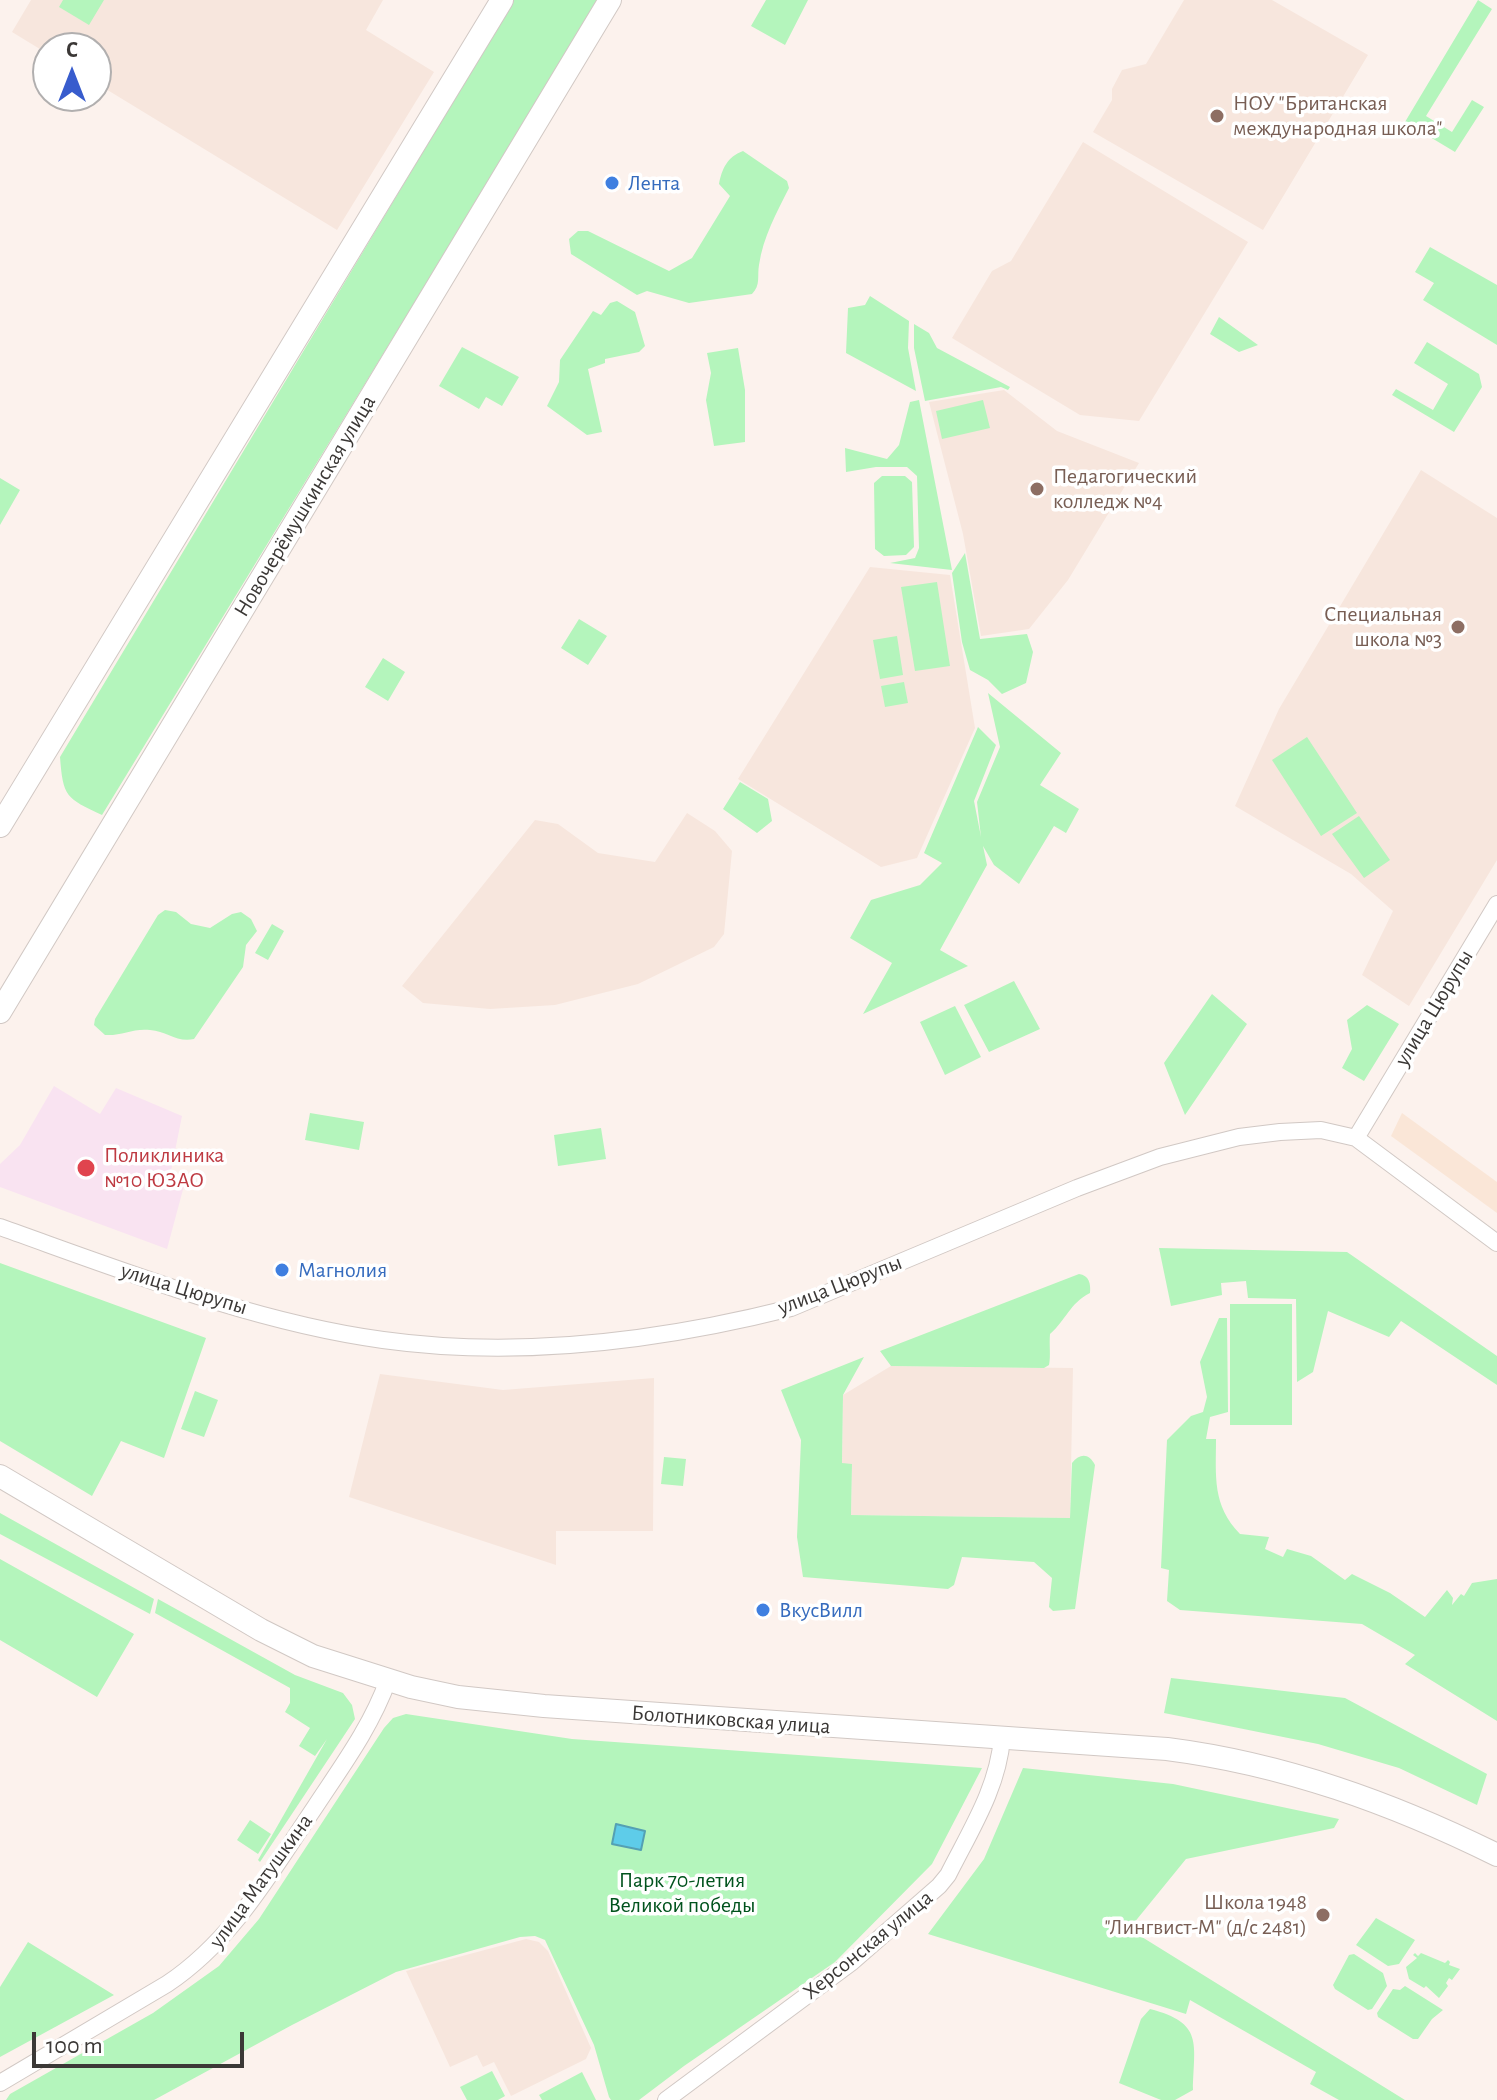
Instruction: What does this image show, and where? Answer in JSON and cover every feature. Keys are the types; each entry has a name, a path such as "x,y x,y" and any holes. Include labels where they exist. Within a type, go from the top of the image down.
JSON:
{"street":[{"path":"0,826 502,0"},
{"name":"Новочерёмушкинская улица","path":"0,1012 610,0"},
{"name":"улица Цюрупы","path":"0,1227 164,1285 328,1331 385,1341 473,1347 600,1343 690,1329 791,1308 1077,1188 1160,1157 1239,1137 1280,1132 1321,1130 1356,1138 1497,904"},
{"path":"1356,1138 1497,1243"},
{"name":"Болотниковская улица","path":"0,1476 287,1644 339,1666 446,1695 492,1702 1167,1749 1239,1761 1359,1794 1497,1855"},
{"name":"улица Матушкина","path":"0,2083 167,1984 218,1944 278,1862 368,1728 388,1680"},
{"name":"Херсонская улица","path":"666,2100 852,1962 939,1886 948,1875 993,1784 1002,1738"}],"shaded area":[{"path":"31,0 383,0 366,30 434,72 337,230 112,93 112,32 32,32 32,44 12,32"},
{"name":"НОУ \"Британская международная школа\"","path":"1184,0 1272,0 1368,55 1263,230 1093,132 1112,100 1112,89 1122,70 1146,64"},
{"path":"1083,142 1248,242 1139,421 1080,415 952,338 992,271 1011,261"},
{"name":"Педагогический колледж №4","path":"1004,390 1057,431 1139,463 1068,580 1029,629 981,636 963,534 929,402"},
{"path":"1421,470 1497,518 1497,860 1409,1006 1362,975 1393,911 1351,874 1235,806 1279,709"},
{"path":"870,567 950,575 975,728 917,858 881,867 738,779"},
{"path":"687,813 715,831 732,851 724,934 714,947 638,984 555,1005 490,1009 423,1003 402,986 535,820 558,824 598,853 655,862"},
{"name":"Поликлиника №10 ЮЗАО","path":"54,1086 100,1114 116,1088 182,1116 171,1171 185,1182 167,1249 0,1187 0,1164 20,1145"},
{"path":"1402,1113 1497,1182 1497,1213 1391,1136"},
{"path":"891,1366 1073,1368 1070,1518 851,1515 852,1464 842,1464 843,1395"},
{"path":"380,1374 503,1390 654,1378 653,1531 556,1531 556,1565 349,1497"},
{"path":"526,1939 539,1942 548,1951 591,2048 586,2059 511,2096 494,2062 483,2067 477,2055 450,2067 406,1971"}],"green space":[{"path":"63,0 104,0 89,25 59,7"},
{"path":"514,0 599,0 102,815 69,795 63,781 60,757"},
{"path":"766,0 808,0 785,45 751,26"},
{"path":"1478,0 1492,9 1426,116 1452,132 1472,100 1484,107 1455,152 1405,122"},
{"path":"743,151 787,181 789,188 767,235 758,269 758,284 752,294 689,303 647,291 637,295 571,254 569,239 578,231 588,231 669,271 692,258 730,196 719,184 724,169 729,160"},
{"path":"1430,247 1497,285 1497,345 1423,300 1434,283 1415,272"},
{"path":"870,296 909,321 908,348 916,391 846,353 848,308 865,305"},
{"path":"617,301 635,312 645,346 639,352 605,359 605,363 588,369 602,432 587,435 547,406 559,382 560,360 593,311 601,315 610,303"},
{"path":"1219,317 1258,345 1239,352 1210,334"},
{"path":"914,324 929,333 937,348 1010,387 1008,390 1001,387 925,401 914,348"},
{"path":"1427,342 1479,374 1482,387 1454,432 1392,395 1396,389 1433,410 1448,384 1414,363"},
{"path":"462,347 519,377 502,406 486,397 479,409 439,386"},
{"path":"738,348 745,390 745,442 714,446 706,400 711,373 707,353"},
{"path":"919,400 952,570 890,563 915,558 919,548 917,476 907,467 876,467 846,472 845,448 887,459 899,445 910,402"},
{"path":"983,400 990,428 942,439 936,411"},
{"path":"882,476 905,476 912,482 914,547 906,555 884,556 875,549 874,483"},
{"path":"0,478 20,490 0,525"},
{"path":"965,553 980,639 1027,634 1033,652 1026,683 1002,694 988,680 970,670 962,642 952,573"},
{"path":"937,582 950,666 915,671 901,587"},
{"path":"579,619 607,636 588,665 561,648"},
{"path":"897,636 903,675 880,679 873,640"},
{"path":"383,658 405,672 388,701 365,687"},
{"path":"904,682 908,703 885,707 881,686"},
{"path":"988,693 1061,753 1040,785 1079,809 1066,833 1054,826 1019,884 994,865 983,846 987,865 940,950 968,966 863,1014 892,963 850,938 871,900 920,885 942,863 924,853 978,727 996,745 974,801 981,837 977,802 1000,747"},
{"path":"1307,737 1357,813 1321,836 1272,760"},
{"path":"740,782 768,799 772,821 757,833 723,809"},
{"path":"1359,816 1390,860 1364,878 1332,834"},
{"path":"165,910 176,912 191,924 210,928 241,912 251,919 257,931 246,945 243,967 194,1039 144,1030 105,1035 94,1025 95,1019 158,915"},
{"path":"272,924 284,931 268,960 255,953"},
{"path":"1014,981 1040,1029 989,1052 964,1005"},
{"path":"1212,994 1247,1024 1185,1115 1164,1063"},
{"path":"1367,1005 1399,1024 1364,1081 1342,1068 1352,1049 1347,1020"},
{"path":"955,1006 981,1057 945,1075 920,1022"},
{"path":"310,1113 364,1122 359,1150 305,1140"},
{"path":"601,1128 606,1159 558,1166 554,1135"},
{"path":"1159,1248 1347,1252 1497,1356 1497,1385 1401,1321 1389,1337 1328,1311 1313,1372 1297,1382 1296,1299 1248,1298 1246,1281 1221,1283 1222,1295 1171,1306"},
{"path":"0,1263 206,1338 164,1458 121,1441 92,1496 0,1441"},
{"path":"1079,1274 1089,1280 1090,1293 1077,1302 1050,1334 1049,1365 1044,1368 891,1366 880,1351"},
{"path":"1230,1304 1292,1304 1292,1425 1230,1425"},
{"path":"1219,1318 1227,1318 1228,1412 1210,1417 1206,1439 1216,1439 1218,1490 1224,1512 1231,1523 1240,1534 1269,1537 1265,1549 1283,1557 1287,1549 1311,1556 1345,1580 1352,1574 1390,1593 1425,1617 1447,1590 1453,1598 1452,1605 1461,1594 1464,1596 1472,1583 1497,1579 1497,1721 1405,1664 1415,1655 1362,1624 1180,1610 1167,1601 1169,1570 1161,1568 1167,1440 1191,1416 1203,1412 1207,1397 1200,1362"},
{"path":"864,1357 843,1395 842,1463 852,1464 851,1515 1070,1518 1072,1463 1081,1456 1087,1456 1095,1465 1075,1609 1053,1611 1049,1607 1052,1578 1034,1562 962,1557 954,1585 948,1589 803,1577 797,1537 801,1440 781,1390"},
{"path":"195,1391 218,1400 204,1437 181,1429"},
{"path":"664,1457 686,1459 683,1486 661,1484"},
{"path":"0,1513 154,1599 150,1614 0,1534"},
{"path":"0,1559 134,1634 97,1697 0,1640"},
{"path":"158,1599 295,1675 343,1693 352,1705 355,1719 260,1862 258,1860 327,1739 315,1756 299,1746 310,1728 285,1712 290,1703 290,1688 155,1613"},
{"path":"1171,1678 1345,1698 1487,1774 1477,1805 1399,1768 1318,1744 1164,1713"},
{"name":"Парк 70-летия Великой победы","path":"406,1714 572,1739 982,1768 932,1864 835,1962 639,2100 611,2100 609,2097 594,2045 545,1940 535,1936 520,1937 396,1972 154,2100 6,2100 10,2094 153,2013 219,1966 259,1919 384,1728 393,1718"},
{"path":"1023,1768 1173,1784 1339,1819 1334,1828 1186,1859 1129,1929 1405,2100 1339,2100 1310,2084 1316,2072 1190,2000 1186,2014 928,1934 984,1859"},
{"path":"250,1820 271,1834 258,1854 237,1840"},
{"path":"1376,1918 1415,1940 1399,1964 1388,1966 1356,1945"},
{"path":"28,1942 114,1995 0,2057 0,1987"},
{"path":"1415,1953 1445,1963 1448,1960 1449,1965 1460,1969 1452,1980 1449,1978 1448,1986 1439,1998 1426,1986 1424,1988 1409,1979 1406,1967 1417,1958 1413,1955"},
{"path":"1354,1954 1383,1973 1387,1986 1372,2009 1368,2010 1333,1985 1349,1955"},
{"path":"1405,1986 1443,2010 1432,2019 1418,2039 1413,2039 1378,2017 1377,2013 1393,1989 1400,1990"},
{"path":"1150,2009 1180,2021 1192,2037 1193,2090 1175,2100 1161,2100 1119,2083 1141,2019"},
{"path":"492,2071 505,2096 498,2100 467,2100 460,2087"},
{"path":"582,2072 596,2100 542,2100 539,2095"}],"water":[{"path":"616,1824 645,1831 641,1850 612,1844"}],"place":[{"name":"НОУ \"Британская международная школа\"","path":"1217,116"},
{"name":"Лента","path":"612,183"},
{"name":"Педагогический колледж №4","path":"1037,489"},
{"name":"Специальная школа №3","path":"1458,627"},
{"name":"Поликлиника №10 ЮЗАО","path":"86,1168"},
{"name":"Магнолия","path":"282,1270"},
{"name":"ВкусВилл","path":"763,1610"},
{"name":"Школа 1948 \"Лингвист-М\" (д/с 2481)","path":"1323,1915"}]}
